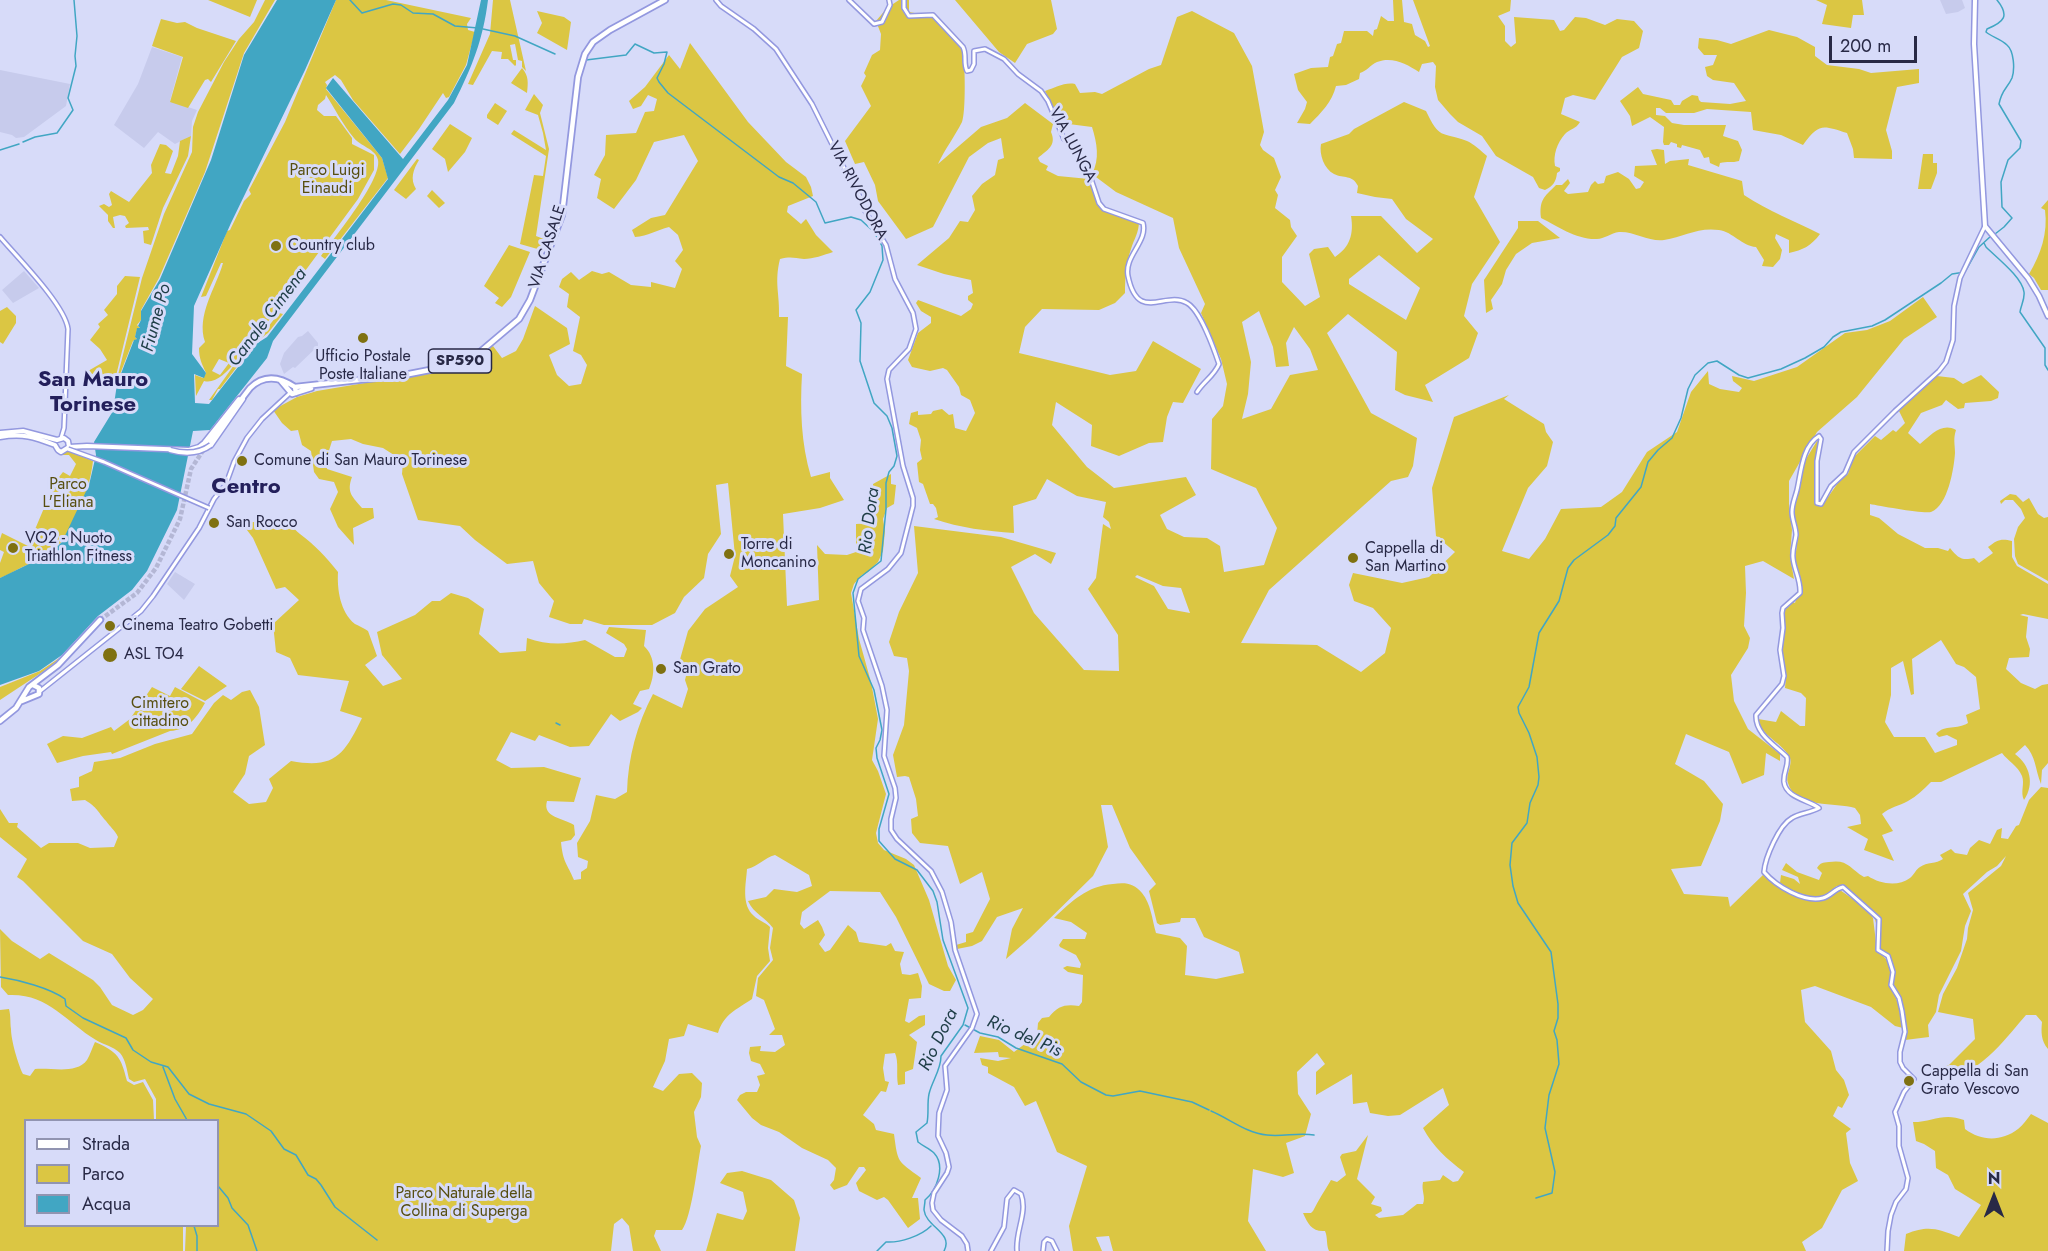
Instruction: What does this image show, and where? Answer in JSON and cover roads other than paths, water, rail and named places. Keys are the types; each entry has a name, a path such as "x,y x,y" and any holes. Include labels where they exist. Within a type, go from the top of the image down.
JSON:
{"main road":[{"name":"VIA CASALE","path":"292,388 404,375 445,367 480,352 519,319 530,300 562,215 578,77 585,54 597,38 664,0"},
{"path":"1975,0 1974,44 1985,226 2028,278 2048,316"},
{"path":"0,435 35,435 59,439 68,445 195,452 204,450 209,445 247,392 261,380 279,379 292,388"},
{"path":"170,450 199,447 247,392"},
{"path":"35,435 55,445 59,451 68,445"},
{"path":"55,445 59,439"},
{"path":"30,696 28,693 37,688 40,679 58,665 99,621"},
{"name":"SP590","path":"20,702 30,696 36,696 37,688"},
{"name":"SP590","path":"0,721 37,688"}],"street":[{"name":"VIA RIVODORA","path":"716,0 776,49 812,104 845,170 856,184 862,206 886,244 895,279 913,313 916,329 909,349 889,370 887,379 903,466 913,498 910,518 902,553 888,569 861,589 858,601 864,618 862,630 878,675 887,710 884,756 896,794 891,830 897,839 931,871 942,892 951,922 955,950 977,1014 972,1029 948,1060 945,1071 947,1090 939,1113 938,1137 946,1153 949,1167 934,1193 932,1203 933,1210 941,1220 962,1236 968,1251"},
{"path":"849,0 874,24 882,22 890,5 889,0"},
{"name":"VIA LUNGA","path":"904,0 904,8 909,16 933,15 939,19 966,52 964,66 967,71 971,70 974,64 974,51 985,49 1004,59 1018,74 1041,91 1065,139 1078,151 1104,209 1143,223 1144,234 1130,261 1128,276 1140,300 1150,304 1186,302 1202,321 1219,364 1214,374 1205,380 1197,392"},
{"path":"1887,1251 1887,1231 1894,1207 1908,1182 1908,1174 1899,1146 1899,1126 1895,1112 1904,1092 1914,1079 1900,1062 1899,1052 1905,1026 1899,998 1891,985 1893,972 1888,956 1878,950 1879,919 1843,887 1836,889 1826,898 1814,900 1800,896 1777,884 1764,872 1780,828 1785,822 1802,813 1819,808 1793,795 1785,787 1787,757 1761,733 1757,726 1756,715 1782,684 1784,675 1780,650 1783,628 1782,613 1784,608 1800,593 1799,575 1793,561 1796,537 1792,508 1798,488 1798,473 1803,460 1814,440 1819,436 1821,439 1817,461 1816,498 1817,503 1821,504 1831,486 1845,473 1854,452 1939,372 1946,362 1953,340 1954,306 1962,272 1985,226"},
{"path":"0,237 61,310 67,324 64,428 68,445 209,508"},
{"name":"SP590","path":"37,688 106,640 135,616 153,596 226,484 234,462 247,438 263,417 292,388"},
{"path":"59,439 64,428"},
{"path":"991,1251 1004,1227 1007,1199 1011,1191 1016,1190 1022,1194 1024,1208 1017,1237 1017,1251"},
{"path":"1043,1251 1044,1242 1047,1239 1052,1241 1057,1251"}],"water":[{"name":"Fiume Po","path":"277,0 336,0 194,306 192,354 206,373 204,378 194,374 195,403 209,404 256,344 267,337 388,179 382,158 326,88 333,78 403,159 448,100 467,65 481,0 488,0 476,53 454,103 273,341 267,358 210,430 193,431 177,510 147,571 132,590 98,616 62,655 39,671 0,685 0,578 33,562 41,561 62,542 89,485 96,455 94,442 113,411 117,384 134,340 137,339 135,337 137,328 140,328 138,326 141,311 160,279 211,160 244,55"}],"waterway":[{"path":"23,142 57,133 73,110 68,98 76,66 77,36 74,0"},
{"name":"Rio Dora","path":"350,0 362,13 393,4 401,5 413,13 433,14 455,26 478,28"},
{"path":"1995,234 2012,218 2002,207 2001,182 2008,160 2020,148 2021,141 1999,104 2013,74 2011,51 2005,43 1986,32 2003,18 2003,10 1997,0"},
{"name":"Rio Dora","path":"483,29 515,36 555,54"},
{"name":"Rio Dora","path":"586,60 626,55 635,44 654,53 667,52 657,78 668,93 779,177 793,183 816,202 825,223 851,217 861,220 874,232 882,246 883,260 870,292 856,310 861,323 860,361 874,403 887,416 892,428 897,456 886,483 881,561 858,579 853,593 859,656 874,690 882,730 876,748 877,758 889,794 879,829 879,841 895,859 917,870 933,891 943,940 968,1008 963,1025 941,1056 940,1066 929,1094 927,1123 916,1132 918,1142 938,1158 940,1171 933,1190 925,1200 924,1210 929,1221 945,1239 944,1251"},
{"path":"0,150 19,144"},
{"path":"1536,1198 1552,1193 1555,1172 1545,1128 1549,1095 1559,1064 1554,1031 1558,1018 1558,1004 1551,952 1518,903 1510,865 1512,843 1527,823 1530,803 1539,777 1537,757 1518,707 1529,687 1539,633 1559,601 1568,568 1574,560 1608,535 1615,526 1616,518 1641,487 1648,462 1672,438 1681,418 1688,389 1695,375 1708,363 1717,361 1748,378 1781,369 1824,347 1841,332 1872,326 1885,320 1952,274 1965,272 1979,247 1991,236"},
{"path":"1984,243 2019,280 2024,295 2020,312 2045,348 2045,365 2048,370"},
{"path":"556,723 560,725"},
{"path":"0,977 34,985 59,995 65,999 66,1006 83,1018 126,1038 133,1050 151,1062 168,1067 189,1094 209,1104 246,1114 271,1131 284,1149 296,1155 308,1175 316,1179 335,1207 377,1240"},
{"name":"Rio del Pis","path":"965,1025 980,1033 998,1037 1016,1048 1062,1064 1081,1082 1106,1095 1113,1096 1140,1091 1192,1102 1209,1110"},
{"path":"163,1067 175,1099 186,1119"},
{"path":"1211,1111 1259,1134 1314,1135"},
{"path":"219,1187 228,1198 232,1208 248,1225 257,1251"},
{"path":"877,1251 886,1242 910,1238 931,1226"},
{"path":"194,1227 197,1251"}],"tunnel":[{"path":"100,620 137,593 156,568 180,519 191,469 204,449"}],"place":[{"name":"Country club","path":"276,246"},
{"name":"Ufficio Postale Poste Italiane","path":"363,338"},
{"name":"Comune di San Mauro Torinese","path":"242,461"},
{"name":"San Rocco","path":"214,523"},
{"name":"VO2 - Nuoto Triathlon Fitness","path":"13,548"},
{"name":"Torre di Moncanino","path":"729,554"},
{"name":"Cappella di San Martino","path":"1353,558"},
{"name":"Cinema Teatro Gobetti","path":"110,626"},
{"name":"ASL TO4","path":"110,655"},
{"name":"San Grato","path":"661,669"},
{"name":"Cappella di San Grato Vescovo","path":"1909,1081"}],"district":[{"name":"San Mauro Torinese","path":"93,394"},
{"name":"Centro","path":"246,488"}],"park label":[{"name":"Parco Luigi Einaudi","path":"327,180"},
{"name":"Parco L'Eliana","path":"68,494"},
{"name":"Cimitero cittadino","path":"160,713"},
{"name":"Parco Naturale della Collina di Superga","path":"464,1203"}],"water label":[{"name":"Canale Cimena","path":"268,318"}]}
